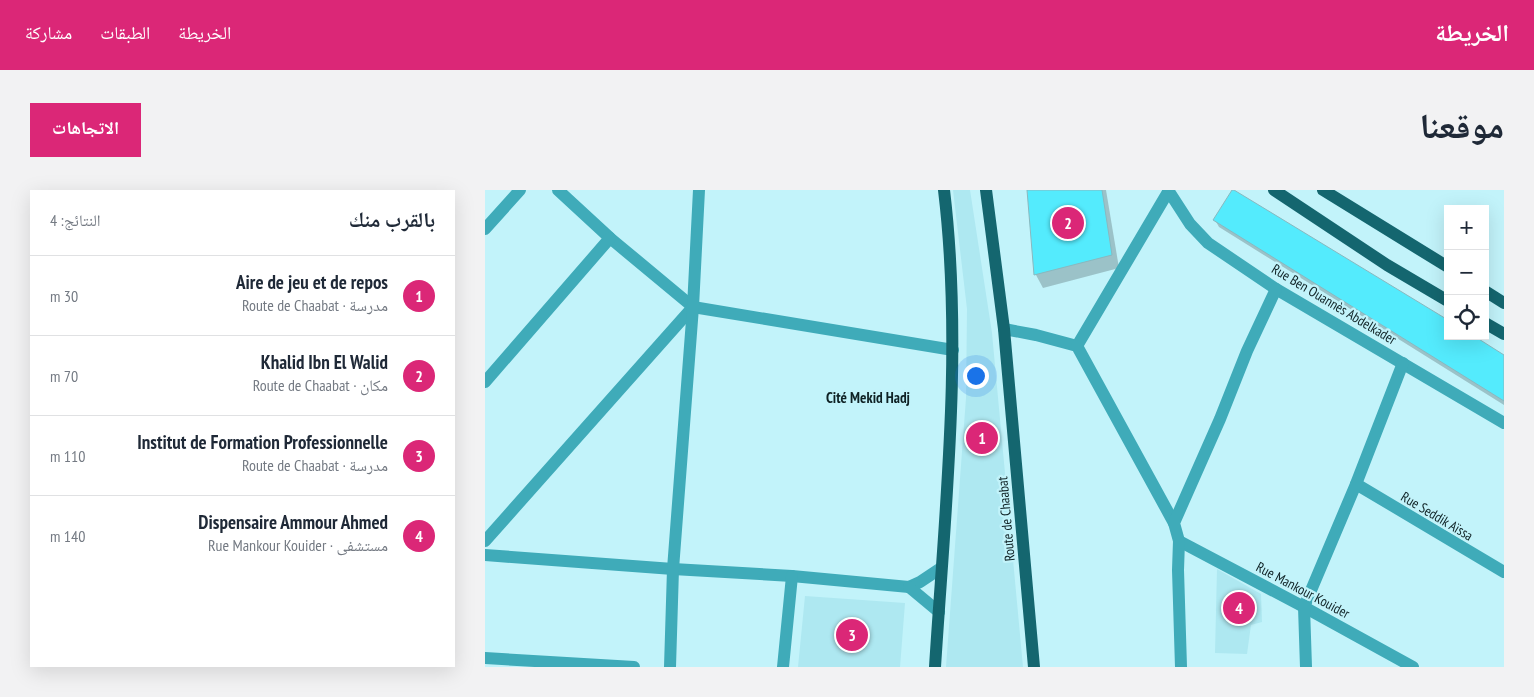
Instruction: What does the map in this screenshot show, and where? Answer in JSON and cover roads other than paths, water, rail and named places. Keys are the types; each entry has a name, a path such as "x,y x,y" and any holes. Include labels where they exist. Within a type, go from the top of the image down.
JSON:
{"main road":[{"path":"935,667 953,350 950,258 944,190"},
{"name":"Route de Chaabat","path":"986,190 1004,329 1034,667"},
{"path":"1274,190 1387,265 1444,299"},
{"path":"1323,190 1444,266"},
{"path":"1489,293 1504,302"},
{"path":"1489,325 1504,334"}],"street":[{"path":"485,229 520,190"},
{"path":"558,190 611,238 693,306 953,350"},
{"path":"670,667 673,569 693,306 699,190"},
{"path":"1077,346 1168,191"},
{"name":"Rue Ben Ouannès Abdelkader","path":"1168,191 1190,224 1208,243 1276,289 1504,423"},
{"path":"485,382 611,238"},
{"path":"1174,523 1220,419 1247,351 1276,289"},
{"path":"485,541 693,306"},
{"path":"1004,329 1077,346 1174,523 1179,541 1177,570 1181,667"},
{"path":"1307,667 1304,607 1356,484 1403,363"},
{"name":"Rue Seddik Aïssa","path":"1356,484 1504,572"},
{"name":"Rue Mankour Kouider","path":"1179,541 1413,667"},
{"path":"485,555 792,576 909,587 941,568"},
{"path":"783,667 792,576"},
{"path":"909,587 939,612"},
{"path":"485,658 634,667"}],"place":[{"name":"Khalid Ibn El Walid","path":"1068,223"},
{"name":"Aire de jeu et de repos","path":"982,438"},
{"name":"Dispensaire Ammour Ahmed","path":"1239,608"},
{"name":"Institut de Formation Professionnelle","path":"852,635"}],"district":[{"name":"Cité Mekid Hadj","path":"868,397"}]}
